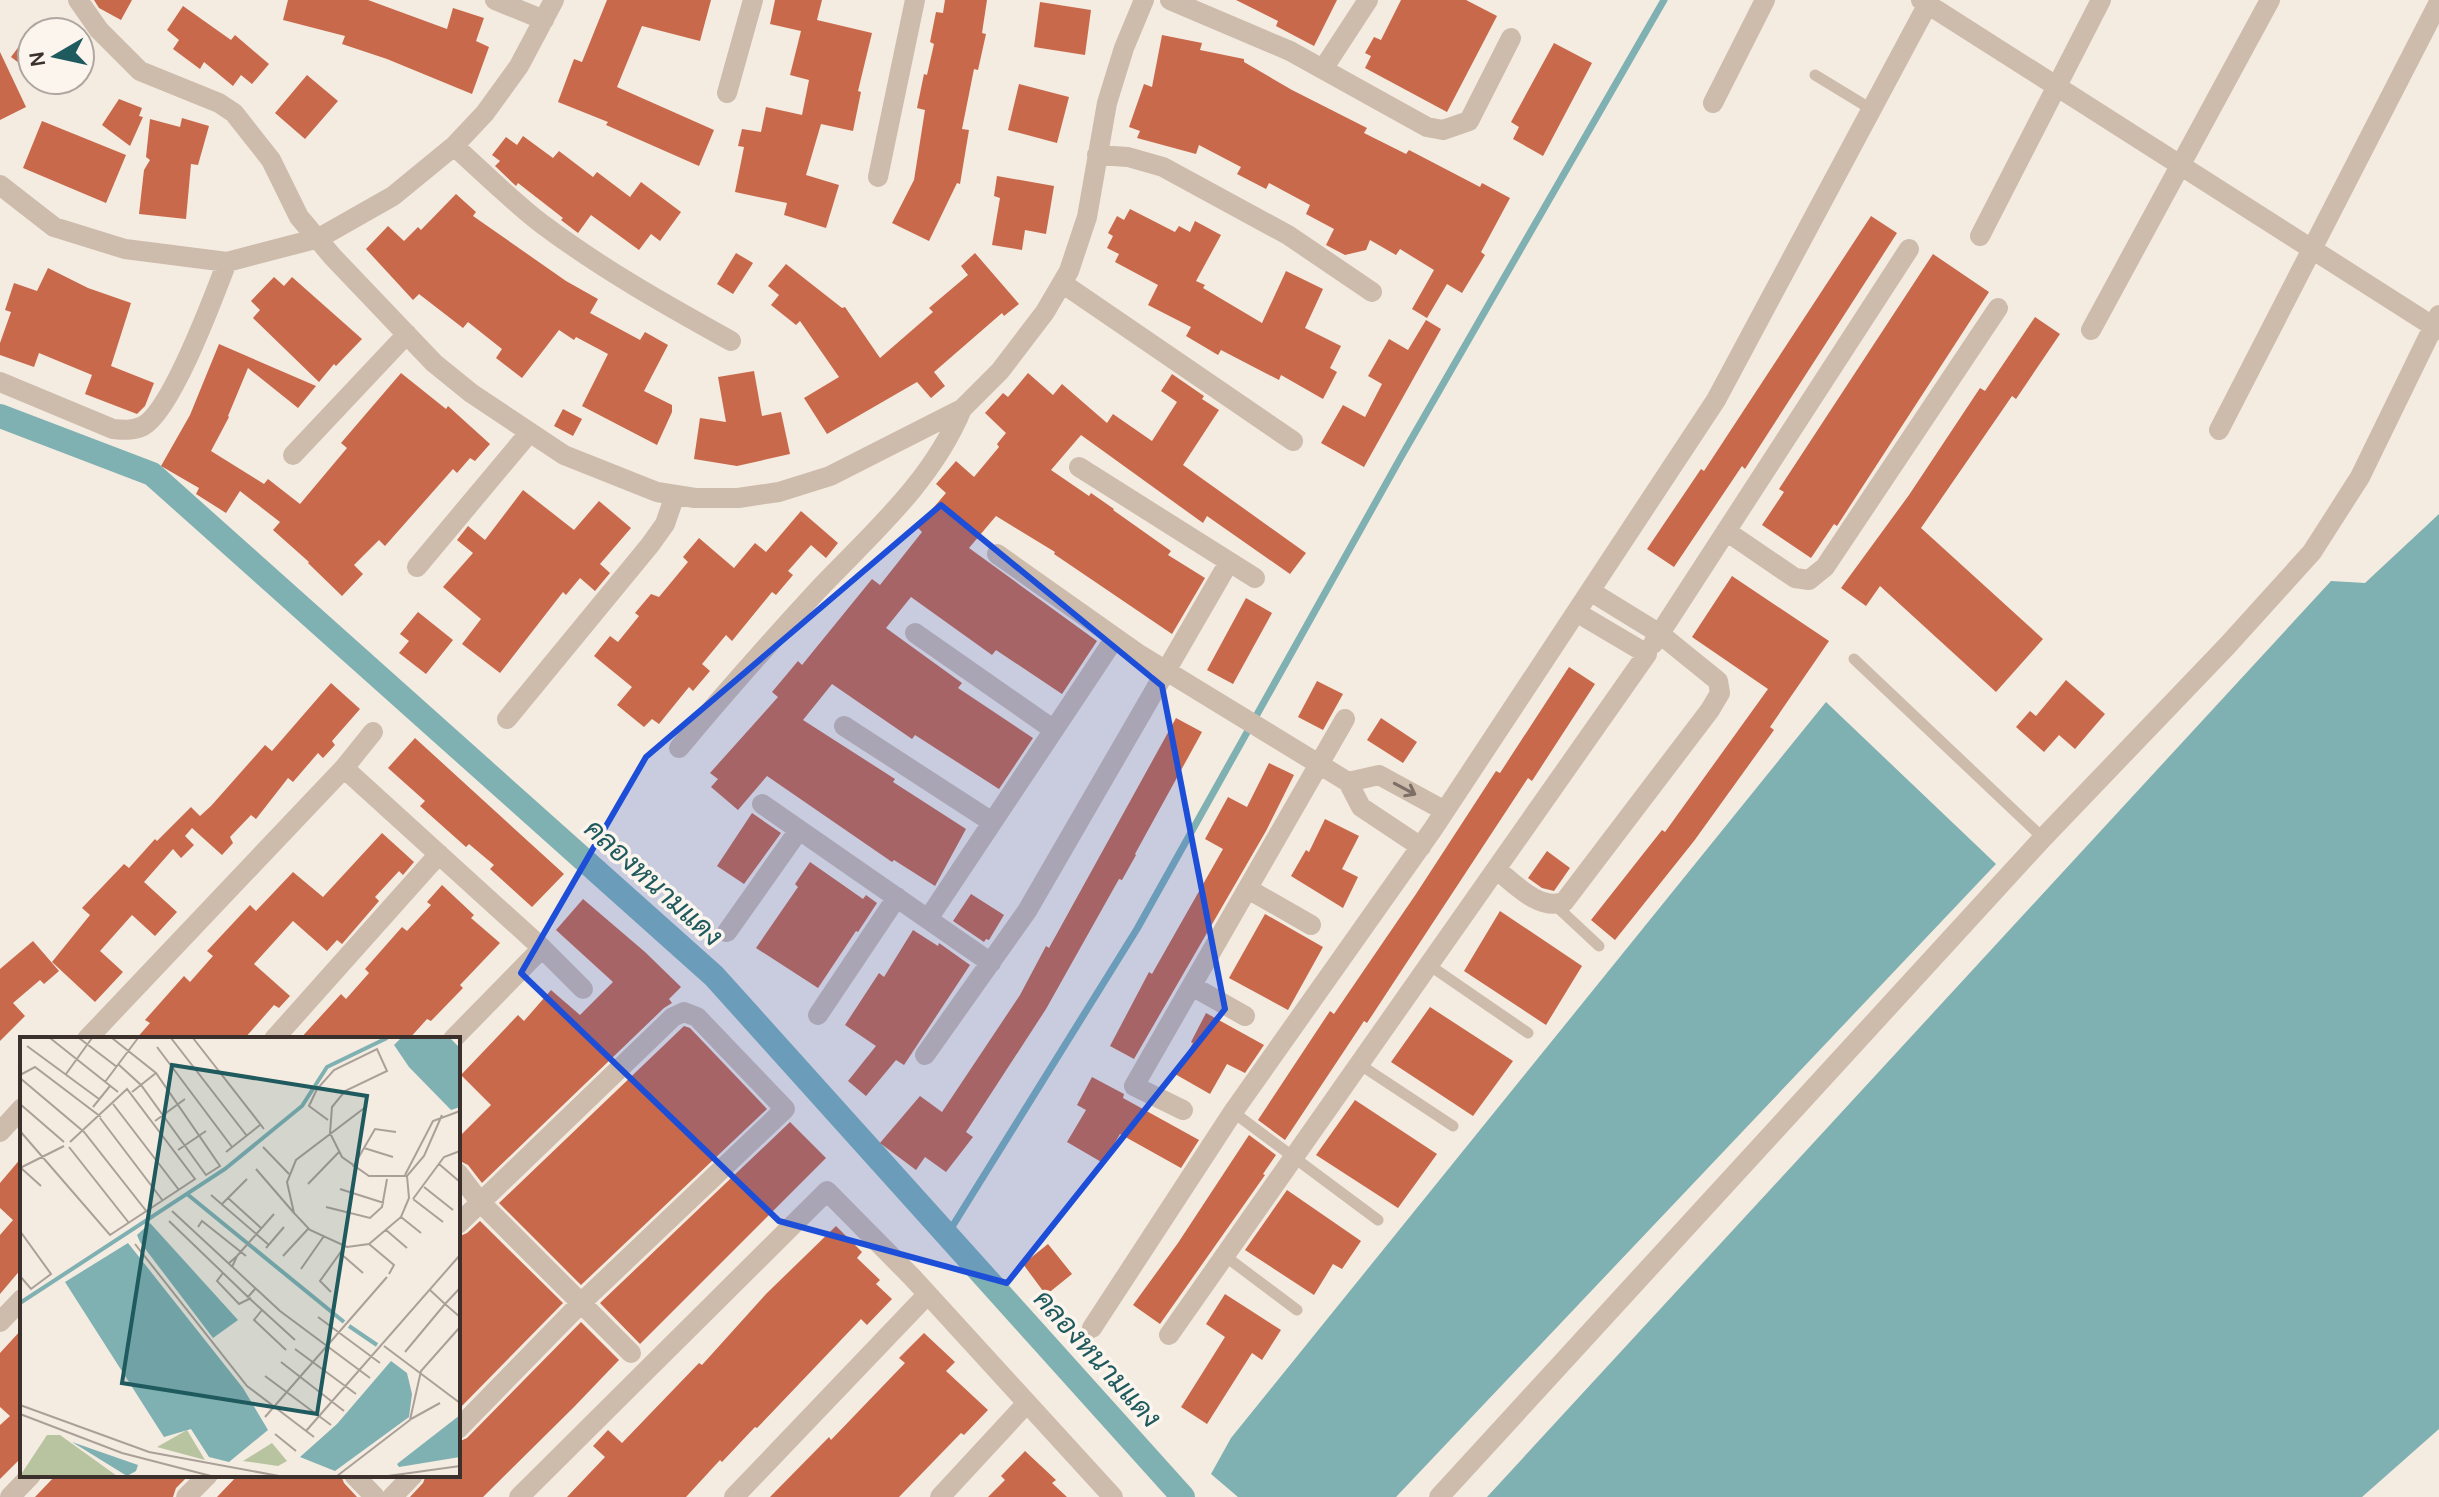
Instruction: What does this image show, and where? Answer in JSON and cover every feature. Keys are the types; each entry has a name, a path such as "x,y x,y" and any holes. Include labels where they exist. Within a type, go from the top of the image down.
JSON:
{"street":[{"path":"78,0 99,30 140,71 219,103 234,113 271,160 299,217 368,296 434,363 471,393 564,455 657,492 695,498 738,498 779,492 830,476 962,409 1000,371 1045,312 1069,271 1087,217 1107,103 1124,48 1144,0"},
{"path":"495,0 544,20"},
{"path":"0,185 54,227 125,249 227,262 319,238 393,196 454,146 485,113 519,66 554,0"},
{"path":"727,93 753,0"},
{"path":"878,177 915,0"},
{"path":"1170,0 1210,8 1427,127 1443,130 1469,121 1511,38"},
{"path":"1323,69 1368,0"},
{"path":"1713,103 1765,0"},
{"path":"1980,236 2101,0"},
{"path":"2091,330 2270,0"},
{"path":"1092,1328 1233,1112 1421,847 1716,400 1926,1 2311,249 2437,324 2360,477 2312,552 2227,646 2043,838 1439,1497"},
{"path":"2219,430 2439,2"},
{"path":"454,146 539,222 571,245 639,290 731,341"},
{"path":"1097,155 1128,157 1163,167 1288,235 1372,292"},
{"path":"1169,1335 1647,654 1909,249"},
{"path":"0,382 113,429 130,430 146,425 170,394 202,327 227,262"},
{"path":"1062,283 1293,441"},
{"path":"1726,531 1795,578 1809,580 1825,567 1998,308"},
{"path":"293,455 407,334"},
{"path":"679,748 738,678 913,489 945,445 962,409"},
{"path":"417,567 529,433"},
{"path":"1079,467 1255,578"},
{"path":"507,719 650,545 665,524 675,495"},
{"path":"997,554 1115,638 1348,782 1361,807 1421,847"},
{"path":"925,1055 1027,911 1229,562"},
{"path":"1496,869 1545,904 1564,902 1720,693 1718,681 1660,634 1590,591"},
{"path":"1576,612 1647,654"},
{"path":"915,633 1054,730"},
{"path":"928,919 1115,638"},
{"path":"1183,1110 1134,1086 1345,719"},
{"path":"844,726 992,822"},
{"path":"89,1037 344,768 373,732"},
{"path":"344,768 583,989"},
{"path":"1348,782 1379,775 1445,811"},
{"path":"762,804 991,963"},
{"path":"727,932 799,830"},
{"path":"276,1037 439,854"},
{"path":"1248,889 1311,925"},
{"path":"818,1015 897,897"},
{"path":"455,1037 542,948"},
{"path":"1192,986 1245,1016"},
{"path":"460,1222 673,1017 684,1012 697,1017 785,1109 582,1302 460,1427"},
{"path":"0,1132 20,1110"},
{"path":"460,1176 480,1202 631,1353"},
{"path":"519,1497 827,1191 1113,1497"},
{"path":"734,1497 927,1295"},
{"path":"0,1322 20,1301"},
{"path":"940,1497 1027,1403"},
{"path":"10,1497 29,1477"},
{"path":"186,1497 206,1477"},
{"path":"356,1477 375,1497"},
{"path":"392,1497 411,1477"}],"lane":[{"path":"1815,75 1871,109"},
{"path":"1854,659 2043,838"},
{"path":"1555,905 1599,946"},
{"path":"1429,965 1528,1033"},
{"path":"1359,1064 1453,1126"},
{"path":"1233,1112 1378,1220"},
{"path":"1225,1256 1297,1310"}],"highlighted area":[{"path":"941,505 1162,686 1225,1009 1007,1283 779,1221 521,973 646,757"}],"water":[{"path":"2439,514 2439,1429 2362,1497 1487,1497 2331,581 2365,583"},
{"path":"1826,702 1996,864 1396,1497 1238,1497 1211,1474 1231,1438"}],"building":[{"path":"94,0 132,0 121,20 99,8"},
{"path":"288,0 368,0 447,29 453,8 484,18 476,41 489,47 472,94 342,44 345,36 283,20"},
{"path":"607,0 711,0 700,41 642,26 617,87 714,130 699,166 606,125 608,122 558,102 574,59 582,62"},
{"path":"775,0 822,0 817,20 872,33 858,91 861,92 853,131 821,124 806,175 839,185 826,228 784,215 787,203 735,192 744,147 738,146 742,129 761,132 766,107 802,115 809,80 790,75 801,31 770,24"},
{"path":"945,0 987,0 982,33 986,34 978,70 974,69 962,129 969,130 960,184 957,183 929,241 892,223 914,180 925,110 917,108 934,44 930,42 936,12 943,13"},
{"path":"1236,0 1337,0 1314,46 1276,26 1278,21"},
{"path":"1401,0 1466,0 1497,16 1447,112 1365,68 1371,56 1365,53 1374,37 1381,40"},
{"path":"1040,2 1091,10 1085,55 1034,47"},
{"path":"183,6 231,40 235,35 269,64 252,84 241,75 233,86 204,62 200,69 173,49 179,40 167,30"},
{"path":"1162,35 1202,43 1200,50 1244,59 1244,62 1292,90 1367,128 1364,133 1406,154 1409,150 1480,187 1482,183 1510,198 1481,252 1485,255 1462,293 1447,284 1427,318 1412,309 1434,270 1400,249 1396,255 1370,240 1366,250 1345,255 1326,245 1334,229 1306,214 1310,205 1269,183 1266,189 1237,174 1241,167 1199,145 1196,154 1137,138 1140,131 1129,127 1144,84 1152,87"},
{"path":"1554,43 1592,63 1543,156 1513,139 1519,127 1511,122"},
{"path":"0,52 16,86 16,96 21,96 26,107 0,120"},
{"path":"307,75 338,101 305,139 275,113"},
{"path":"1019,84 1069,97 1057,143 1008,130"},
{"path":"119,99 142,108 139,116 143,117 130,146 102,125"},
{"path":"182,118 209,126 198,165 191,164 186,219 139,214 144,170 150,160 146,157 150,119 180,127"},
{"path":"42,121 126,155 106,203 23,168"},
{"path":"523,136 553,158 559,151 593,177 597,172 630,197 641,182 681,212 660,241 651,234 639,250 591,215 578,233 495,166 500,161 492,155 506,137 517,145"},
{"path":"997,176 1054,186 1046,234 1025,230 1022,250 992,245 1000,198 994,196"},
{"path":"456,194 476,212 473,216 566,281 598,299 590,313 640,340 645,332 668,345 644,391 672,405 672,412 657,445 582,406 608,354 559,330 522,378 496,358 502,349 468,322 463,328 419,294 413,300 366,249 388,226 404,241 418,227 421,230"},
{"path":"1130,209 1175,232 1179,226 1190,232 1195,221 1221,235 1196,281 1262,323 1286,271 1323,289 1305,328 1341,346 1330,368 1337,372 1323,399 1281,375 1279,380 1221,350 1218,355 1186,336 1191,327 1148,305 1158,285 1115,262 1119,254 1107,248 1113,236 1108,233 1117,216 1124,220"},
{"path":"1871,216 1897,233 1745,469 1742,466 1674,567 1647,549 1701,469 1704,471"},
{"path":"736,253 753,263 733,294 717,284"},
{"path":"975,253 1019,304 1004,316 1002,313 934,372 945,386 931,398 917,382 827,434 804,398 839,377 800,321 796,325 771,305 779,295 768,286 786,264 842,308 845,307 880,358 933,312 929,308 968,275 961,266"},
{"path":"1933,254 1989,292 1837,526 1834,524 1811,558 1762,525 1784,492 1779,489"},
{"path":"48,268 88,288 131,303 111,366 154,383 145,406 137,414 85,394 92,375 39,353 34,367 0,355 0,343 11,312 5,310 14,283 37,291"},
{"path":"274,277 284,286 292,277 362,339 319,382 253,318 260,310 251,301"},
{"path":"2035,317 2060,334 2016,399 2012,396 1921,528 2043,639 1996,692 1880,586 1866,606 1841,588 1909,495 1980,388 1985,391"},
{"path":"1426,320 1441,329 1364,467 1321,443 1343,405 1365,417 1382,384 1368,376 1389,339 1408,350"},
{"path":"219,344 316,386 298,408 248,368 229,417 211,451 264,484 268,479 300,504 347,448 341,443 401,373 446,409 448,406 490,444 475,461 470,458 457,473 453,469 385,546 379,540 354,565 363,574 342,596 273,530 280,522 240,491 226,513 196,494 199,488 161,466 190,415"},
{"path":"754,371 762,416 781,412 790,454 737,466 694,459 700,418 726,422 718,377"},
{"path":"1028,373 1053,395 1062,384 1107,423 1113,414 1152,441 1177,402 1161,391 1172,374 1219,410 1183,465 1306,553 1290,574 1207,516 1203,523 1081,435 1051,470 1114,509 1171,551 1168,555 1205,578 1172,634 1055,552 996,516 969,548 1097,641 1062,694 996,650 992,655 911,597 886,628 962,683 958,688 1033,738 999,789 915,735 912,739 832,684 803,720 966,829 935,886 894,860 892,862 767,776 738,810 711,787 718,779 710,773 778,697 772,692 798,661 802,665 872,579 880,585 922,532 917,527 946,493 936,484 956,461 974,477 999,447 997,444 1006,433 985,413 1003,393 1008,397"},
{"path":"563,409 582,419 573,436 554,426"},
{"path":"523,490 574,530 599,501 631,528 600,564 610,573 595,591 580,578 566,595 563,592 500,673 462,644 481,619 443,587 473,553 457,540 468,526 485,540"},
{"path":"801,511 838,543 826,558 811,545 788,571 793,575 776,595 772,592 732,641 726,635 702,664 710,671 693,691 689,687 659,724 652,719 644,727 617,705 632,687 594,656 610,636 618,642 639,616 635,613 651,594 659,597 688,562 683,557 699,538 734,568 755,543 766,552"},
{"path":"1732,576 1829,641 1770,727 1774,730 1694,841 1615,940 1591,920 1662,830 1665,832 1768,689 1692,637"},
{"path":"1246,598 1272,613 1233,684 1207,670"},
{"path":"418,612 453,640 426,674 399,653 409,641 400,634"},
{"path":"1569,667 1595,684 1532,781 1528,778 1367,1023 1364,1021 1285,1140 1258,1120 1330,1011 1334,1014 1416,894 1496,771 1500,773"},
{"path":"2066,680 2105,714 2075,749 2059,735 2044,752 2016,727 2030,711 2036,716"},
{"path":"1317,681 1343,694 1323,730 1298,717"},
{"path":"331,683 360,709 332,741 335,745 323,758 318,753 293,782 288,778 256,819 251,815 230,837 233,843 222,855 192,828 185,836 194,845 181,858 173,849 144,882 177,912 155,936 132,915 100,951 123,972 95,1002 52,962 90,915 82,908 124,864 129,868 155,839 157,841 191,807 200,816 265,745 272,751"},
{"path":"1176,718 1202,732 1122,880 1119,879 1046,1009 966,1132 973,1137 946,1172 925,1157 916,1170 880,1143 920,1096 942,1112 1020,995 1046,946 1049,948"},
{"path":"1381,718 1417,742 1403,763 1367,740"},
{"path":"415,738 564,874 532,907 490,869 494,865 469,844 466,847 420,806 425,801 388,768"},
{"path":"1269,763 1294,775 1266,831 1134,1059 1110,1046 1149,972 1152,974 1223,849 1205,839 1228,797 1247,807"},
{"path":"752,813 781,833 744,884 717,866"},
{"path":"1325,819 1359,836 1342,869 1358,877 1343,908 1291,876 1306,850 1309,852"},
{"path":"382,833 414,862 403,875 399,871 375,897 379,901 342,944 337,940 327,951 293,921 254,964 290,996 279,1008 274,1005 246,1037 138,1037 150,1023 145,1020 184,976 190,982 213,956 207,951 250,905 256,911 293,872 323,897"},
{"path":"1547,851 1570,868 1554,891 1542,888 1528,878"},
{"path":"810,862 863,899 866,895 877,903 818,988 756,948 798,887 795,884"},
{"path":"442,885 474,915 471,918 500,943 460,985 463,988 411,1037 302,1037 341,994 346,999 369,973 365,969 402,927 407,931 431,905 427,902"},
{"path":"971,894 1004,915 989,940 984,942 953,921"},
{"path":"583,899 681,987 669,999 672,1003 482,1183 468,1165 460,1161 460,1136 491,1105 461,1075 518,1015 524,1021 551,990 580,1015 613,982 556,930"},
{"path":"1500,911 1582,966 1546,1025 1464,971"},
{"path":"1265,914 1323,947 1288,1010 1229,978"},
{"path":"913,930 938,946 939,943 970,965 904,1065 896,1060 866,1096 848,1081 876,1046 845,1025 879,973 884,977"},
{"path":"33,941 59,971 44,984 40,980 13,1003 25,1016 0,1041 0,969"},
{"path":"1430,1007 1513,1061 1473,1116 1391,1062"},
{"path":"1206,1013 1264,1045 1245,1073 1227,1064 1210,1094 1175,1074"},
{"path":"684,1026 690,1028 767,1109 581,1285 499,1203"},
{"path":"1092,1077 1199,1140 1181,1168 1120,1134 1103,1163 1067,1142 1086,1110 1077,1105"},
{"path":"1355,1100 1437,1154 1398,1208 1316,1155"},
{"path":"790,1122 826,1158 640,1344 600,1303"},
{"path":"1249,1135 1276,1155 1160,1324 1133,1305"},
{"path":"20,1159 20,1270 0,1294 0,1235 13,1220 0,1208 0,1183"},
{"path":"1287,1190 1361,1241 1342,1269 1333,1264 1314,1295 1245,1250"},
{"path":"480,1221 563,1303 460,1408 460,1236"},
{"path":"836,1226 862,1252 857,1258 880,1280 876,1284 892,1299 867,1325 861,1319 686,1497 567,1497 605,1457 593,1446 608,1430 622,1443"},
{"path":"1048,1244 1072,1274 1046,1295 1023,1264"},
{"path":"1225,1294 1281,1330 1262,1360 1252,1353 1207,1424 1181,1407 1225,1337 1206,1324"},
{"path":"581,1322 619,1360 483,1497 410,1497 425,1477 460,1477 460,1441 467,1438"},
{"path":"20,1331 20,1459 0,1479 0,1425 10,1416 0,1407 0,1353"},
{"path":"924,1333 955,1362 946,1371 988,1410 964,1435 961,1433 899,1497 770,1497 829,1437 831,1440 905,1363 899,1358"},
{"path":"1025,1451 1056,1480 1052,1483 1067,1497 988,1497 1005,1480 1001,1476"},
{"path":"54,1477 186,1478 176,1488 173,1497 35,1497"},
{"path":"236,1477 342,1477 357,1497 217,1497"}],"waterway":[{"path":"947,1235 1137,929 1401,457 1664,0"},
{"name":"คลองหนามแดง","path":"0,416 152,474 714,976 1183,1497"}]}
